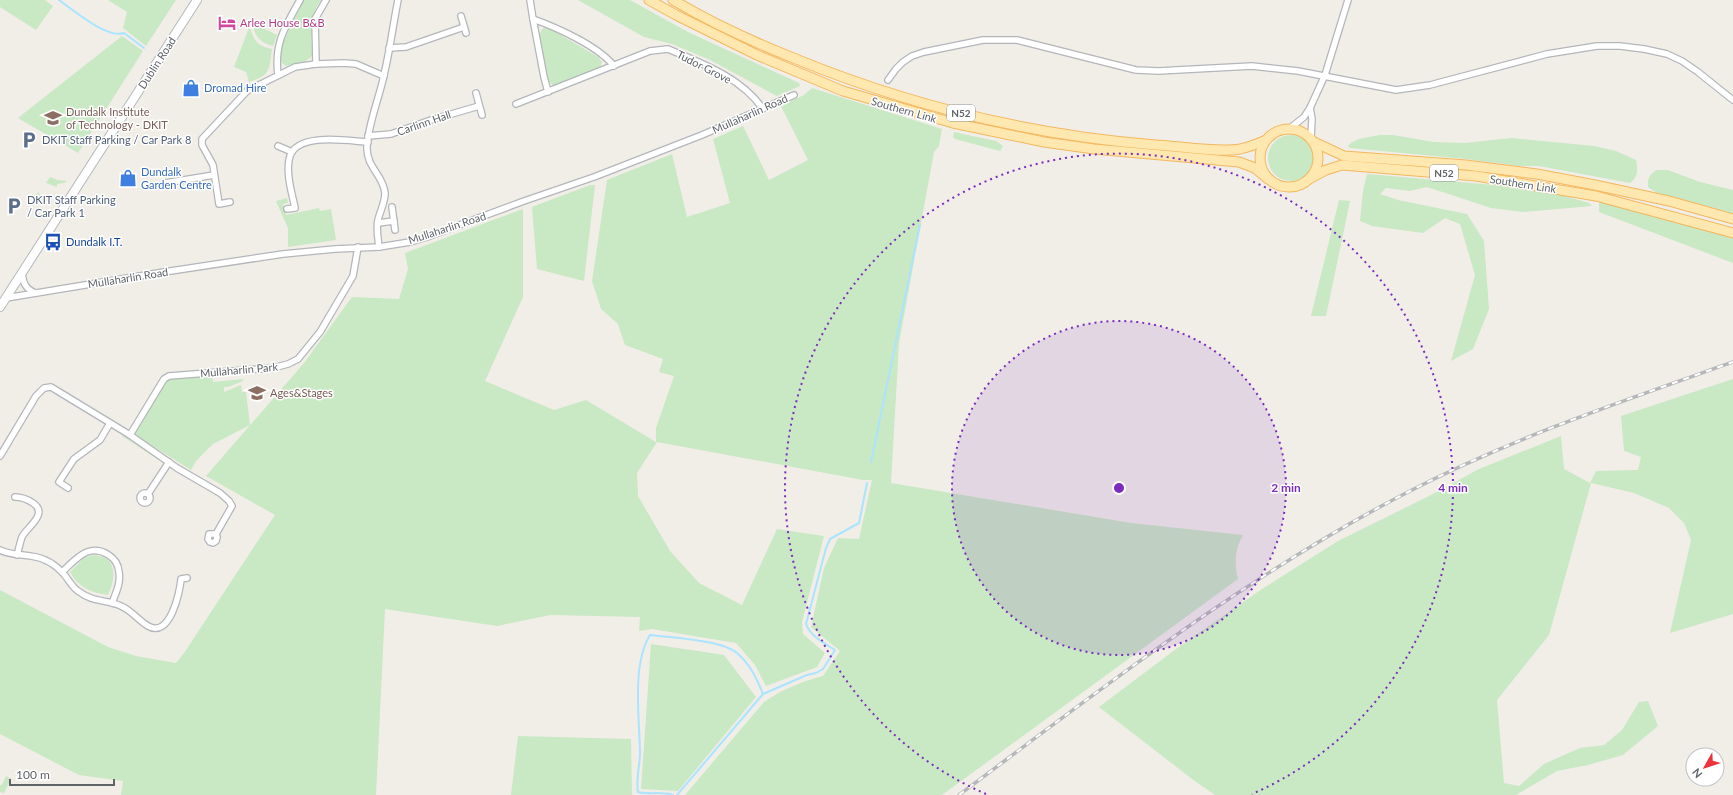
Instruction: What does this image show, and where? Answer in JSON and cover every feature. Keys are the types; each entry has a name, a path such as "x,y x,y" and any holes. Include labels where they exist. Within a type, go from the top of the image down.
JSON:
{"main road":[{"name":"Dublin Road","path":"0,307 197,0"},
{"name":"Southern Link","path":"649,0 757,55 843,91 888,106 952,123 1044,142 1094,149 1234,160 1255,168 1268,179"},
{"name":"Southern Link","path":"673,0 764,46 826,72 894,95 999,122 1077,136 1131,143 1220,149 1243,148 1266,140"},
{"name":"N52","path":"1266,140 1276,132 1289,129 1304,133 1312,140"},
{"path":"1266,140 1260,156 1263,172 1268,179"},
{"name":"Southern Link","path":"1312,140 1344,156 1474,166 1537,174 1595,185 1733,219"},
{"path":"1312,140 1318,154 1318,160 1312,178"},
{"name":"Southern Link","path":"1312,178 1326,170 1342,165 1476,176 1596,196 1733,233"},
{"name":"N52","path":"1268,179 1280,186 1290,188 1299,186 1312,178"}],"street":[{"path":"278,75 276,61 278,44 300,0"},
{"path":"316,64 315,19 326,0"},
{"path":"379,247 378,223 385,194 380,178 374,172 370,163 368,139 375,105 384,76 398,0"},
{"path":"530,0 548,92"},
{"path":"1289,129 1304,117 1310,108 1325,75 1348,0"},
{"path":"389,48 406,47 465,30 461,16"},
{"path":"533,18 578,39 609,60 614,66"},
{"path":"888,80 896,69 912,56 924,52 983,40 1000,39 1017,40 1136,70 1158,71 1252,66 1298,70 1396,90 1413,89 1430,85 1547,54 1584,48 1620,46 1667,54 1682,61 1733,100"},
{"name":"Tudor Grove","path":"516,104 662,48 668,49 711,68 748,90 756,98 763,109"},
{"path":"230,202 220,204 213,165 202,145 202,139 205,134 247,91 295,67 332,62 356,64 384,76"},
{"path":"476,93 482,115"},
{"name":"Mullaharlin Road","path":"6,298 283,254 379,247 427,237 670,148 794,95"},
{"name":"Carlinn Hall","path":"292,152 305,143 324,139 368,139 391,134 430,120 479,106"},
{"path":"1310,108 1312,119 1312,140"},
{"path":"278,146 292,152 289,169 295,208 287,209"},
{"path":"165,183 214,175"},
{"path":"392,207 395,230"},
{"path":"378,223 394,220"},
{"name":"Mullaharlin Park","path":"130,435 164,378 169,376 273,368 288,364 298,359 320,332 353,276 358,248"},
{"path":"22,272 23,280 28,289 36,293"},
{"path":"0,455 36,396 40,391 48,386 73,399 229,500 232,506 216,534"},
{"path":"68,488 59,482 74,458 100,440 110,423"},
{"path":"148,494 169,462"},
{"path":"15,497 25,498 35,504 38,507 39,514 38,518 23,535 17,555"},
{"path":"0,550 8,554 45,560 62,572 77,590 88,598 112,602 131,612 149,627 156,628 162,626 170,618 175,606 181,579 187,578"},
{"path":"62,572 80,556 88,552 101,551 106,553 112,557 119,572 117,588 112,602"}],"green space":[{"path":"0,0 45,0 53,6 36,30 0,7"},
{"path":"108,0 176,0 146,46 123,28 127,12"},
{"path":"304,0 321,0 312,20 312,56 305,62 286,66 280,59 280,54 289,30"},
{"path":"578,0 630,0 688,32 799,83 800,86 777,96 710,60 672,44 644,37"},
{"path":"253,23 277,35 273,46 261,41 258,38"},
{"path":"250,25 252,35 256,42 272,49 268,71 261,77 249,82 246,72 234,67"},
{"path":"543,28 549,28 598,57 602,62 600,68 554,86 547,80 539,35"},
{"path":"122,36 143,51 78,153 18,118"},
{"path":"812,88 942,129 939,146 934,152 899,343 891,483 1131,523 1243,535 1238,546 1236,556 1238,579 942,795 685,795 764,702 792,686 823,676 840,651 811,627 824,568 838,538 859,539 872,480 863,480 657,442 637,473 638,496 670,551 699,583 742,605 777,529 824,536 802,622 803,634 825,653 817,667 766,686 755,665 736,643 652,629 639,631 640,617 550,615 497,626 385,609 376,795 121,795 123,781 79,775 0,734 0,590 108,647 136,656 176,663 275,515 206,476 304,363 352,297 399,299 408,269 405,253 523,209 523,297 485,381 554,410 586,400 656,442 656,428 674,376 659,372 663,359 625,345 618,324 601,309 592,281 607,180 672,154 687,217 730,203 713,139 743,126 769,180 808,160 781,106 804,95"},
{"path":"954,132 996,141 1003,146 1000,151 955,139 953,137"},
{"path":"1291,135 1304,139 1310,145 1314,158 1310,171 1304,177 1291,181 1278,177 1272,171 1268,158 1272,145 1278,139"},
{"path":"1380,135 1393,135 1434,142 1465,143 1511,138 1594,146 1616,151 1636,160 1637,173 1635,178 1630,183 1539,166 1519,166 1466,159 1350,148 1348,146 1354,141"},
{"path":"1657,170 1668,170 1700,182 1733,190 1733,213 1657,193 1648,187 1648,181 1652,173"},
{"path":"1367,174 1540,189 1589,203 1592,206 1523,212 1491,208 1427,187 1410,191 1386,188 1380,194 1398,200 1467,214 1484,241 1489,309 1473,349 1451,361 1475,275 1460,224 1445,218 1423,233 1372,226 1360,221 1363,191"},
{"path":"50,177 67,181 57,184 57,187 46,183"},
{"path":"590,185 595,185 584,281 537,269 532,207"},
{"path":"38,192 45,204 40,205 33,198"},
{"path":"287,198 288,203 283,204 286,215 319,208 320,211 331,209 336,240 288,247 288,228 276,201"},
{"path":"1339,200 1350,201 1326,316 1311,316"},
{"path":"1599,201 1733,237 1733,263 1599,212"},
{"path":"212,375 213,382 243,379 243,381 228,387 224,387 224,392 241,385 242,392 246,392 250,425 213,444 196,461 191,470 138,437 135,433 163,384 168,379"},
{"path":"1733,379 1733,614 1670,633 1691,540 1684,523 1669,508 1634,493 1591,483 1549,635 1497,700 1504,783 1519,786 1544,764 1580,748 1604,745 1622,730 1639,702 1648,701 1658,726 1623,755 1588,765 1557,771 1516,795 1215,795 1099,707 1180,646 1262,589 1338,541 1429,496 1479,469 1561,436 1564,469 1590,483 1596,471 1638,470 1641,457 1624,451 1621,416"},
{"path":"122,436 159,458 162,462"},
{"path":"93,555 101,556 107,559 113,569 113,582 108,595 96,593 81,585 70,572 84,558"},
{"path":"651,644 724,655 756,697 678,791 641,789"},
{"path":"518,736 631,739 632,795 511,795"},
{"path":"6,776 11,779 4,793 0,792 0,785 2,785"}],"waterway":[{"path":"59,0 100,28 117,34 124,33 144,48"},
{"path":"871,462 920,225"},
{"path":"677,795 763,694 823,669 835,650 814,636 806,624 826,548 830,539 859,523 867,483"},
{"path":"673,795 664,793 638,792 637,788 640,756 638,677 640,662 650,635 709,642 730,649 742,657 756,677 763,694"}],"railway":[{"path":"959,795 1178,634 1290,559 1348,524 1408,492 1487,454 1568,421 1733,362"}],"place":[{"name":"Arlee House B&B","path":"227,23"},
{"name":"Dromad Hire","path":"191,88"},
{"name":"Dundalk Institute of Technology - DKIT","path":"53,118"},
{"name":"DKIT Staff Parking / Car Park 8","path":"29,140"},
{"name":"Dundalk Garden Centre","path":"128,178"},
{"name":"DKIT Staff Parking / Car Park 1","path":"14,206"},
{"name":"Dundalk I.T.","path":"53,242"},
{"name":"Ages&Stages","path":"257,393"}]}
